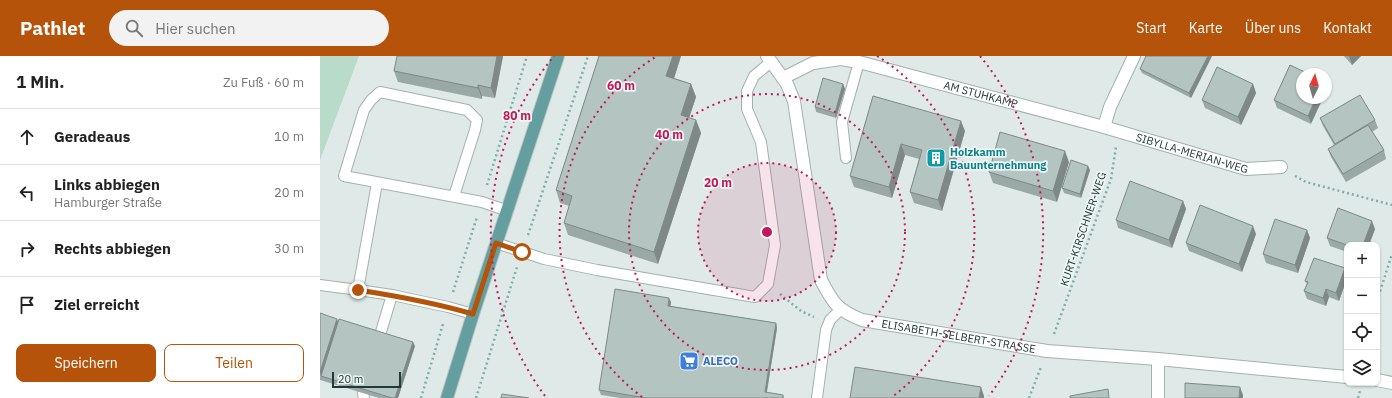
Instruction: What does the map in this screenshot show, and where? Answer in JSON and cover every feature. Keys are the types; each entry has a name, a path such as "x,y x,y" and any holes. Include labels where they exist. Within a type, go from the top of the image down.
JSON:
{"main road":[{"path":"447,398 496,243 508,211 558,56"}],"street":[{"path":"1104,127 1110,107 1134,56"},
{"name":"ELISABETH-SELBERT-STRASSE","path":"769,59 787,84 794,101 821,280 832,301 846,314 862,320 1047,351 1158,359 1344,377"},
{"name":"AM STUHKAMP","path":"783,78 813,63 841,59 859,62 1104,127"},
{"name":"SIBYLLA-MERIAN-WEG","path":"1104,127 1246,169 1281,167"},
{"path":"1158,359 1158,398"},
{"path":"1380,381 1392,383"}],"lane":[{"path":"496,243 544,259 597,270 755,297 768,284 775,245 761,142 747,109 746,91 754,76 769,59"},
{"path":"846,158 842,122 859,62"},
{"path":"454,196 477,120 467,110 380,92 371,100 364,110 344,176 454,196 482,202 508,211"},
{"path":"358,290 377,182"},
{"path":"320,285 392,295 473,314"},
{"path":"380,335 392,295"},
{"path":"817,398 826,330 830,320 841,309"}],"path":[{"path":"421,398 527,56"},
{"path":"476,398 522,252 588,56"},
{"name":"KURT-KIRSCHNER-WEG","path":"1052,338 1111,179 1116,142 1104,127"},
{"path":"1281,167 1306,182 1392,206"},
{"path":"1380,292 1392,254"},
{"path":"768,284 801,311 829,324"},
{"path":"1030,398 1040,370"}],"green space":[{"path":"320,56 359,56 320,160"}],"building":[{"path":"397,56 497,56 491,88 478,85 478,88 394,71"},
{"path":"599,56 673,56 666,76 691,84 681,115 696,120 654,252 564,223 572,196 556,190"},
{"path":"1146,56 1208,56 1189,93 1140,69"},
{"path":"1290,65 1296,68 1296,104 1313,104 1308,116 1274,100"},
{"path":"1217,67 1253,84 1238,117 1202,100"},
{"path":"823,78 843,84 835,113 815,107"},
{"path":"1360,95 1375,120 1335,144 1320,118"},
{"name":"Holzkamm Bauunternehmung","path":"873,96 961,121 938,200 910,192 922,150 901,144 889,187 850,176"},
{"path":"1368,125 1384,150 1343,174 1328,149"},
{"path":"1000,132 1065,151 1053,191 989,172"},
{"path":"1071,160 1088,166 1080,194 1062,188"},
{"path":"1130,181 1183,201 1169,240 1116,220"},
{"path":"1200,205 1253,226 1239,264 1186,243"},
{"path":"1338,208 1372,221 1364,242 1344,242 1344,244 1327,238"},
{"path":"1275,219 1307,230 1295,265 1263,254"},
{"path":"1314,258 1344,268 1336,293 1326,289 1323,298 1304,291 1308,282 1305,281"},
{"name":"ALECO","path":"615,289 669,298 668,306 776,323 765,392 783,395 783,398 646,398 599,390"},
{"path":"320,313 337,319 320,372"},
{"path":"339,319 413,342 395,398 321,376"},
{"path":"855,367 981,387 979,398 850,398"},
{"path":"1185,383 1240,387 1239,398 1185,398"},
{"path":"1108,389 1109,398 1070,398 1070,396"},
{"path":"502,394 529,398 501,398"}],"place":[{"name":"Holzkamm Bauunternehmung","path":"936,158"},
{"name":"ALECO","path":"689,361"}],"route":[{"path":"358,290 392,295 473,314 496,243 522,252"}]}
